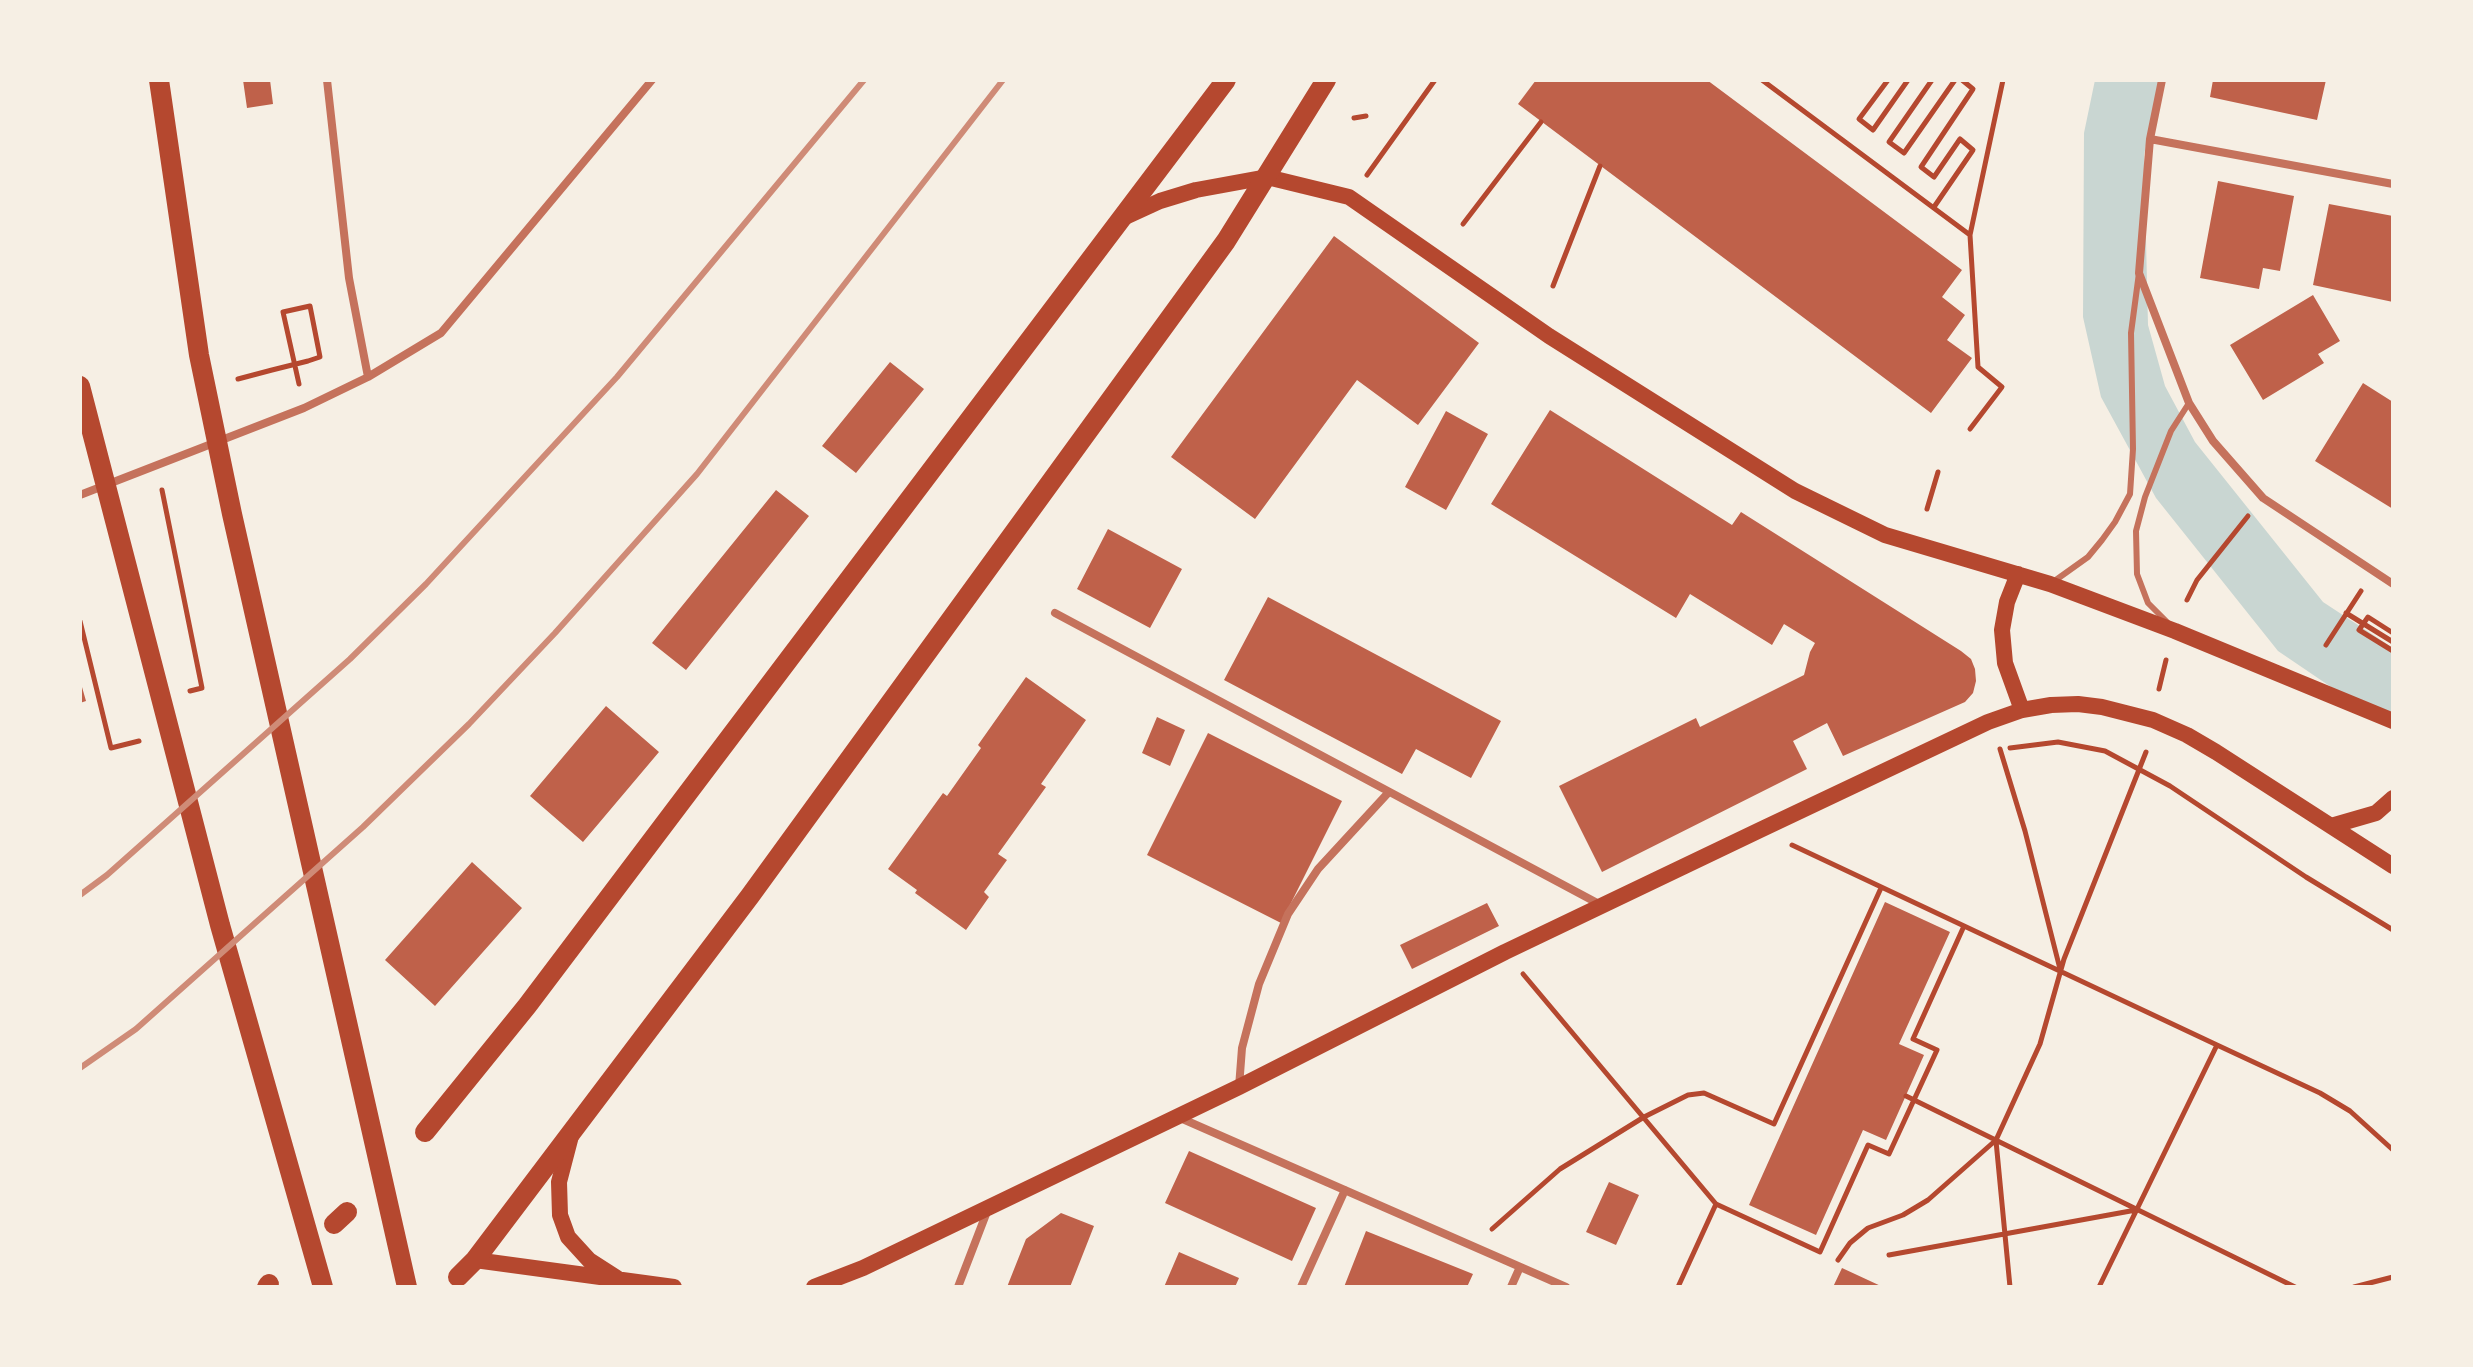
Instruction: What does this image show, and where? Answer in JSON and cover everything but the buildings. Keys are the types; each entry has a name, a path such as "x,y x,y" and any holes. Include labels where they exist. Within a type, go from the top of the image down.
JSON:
{"main road":[{"path":"159,80 199,355 232,514 407,1287"},
{"path":"425,1132 527,1006 1226,80"},
{"path":"458,1277 475,1260 769,870 1216,254 1326,80"},
{"path":"1121,219 1160,201 1196,190 1267,177 1349,197 1549,336 1795,491 1885,535 2050,584 2175,631 2393,721"},
{"path":"80,386 220,925 323,1287"},
{"path":"2018,574 2007,602 2002,630 2005,663 2022,710"},
{"path":"814,1287 863,1268 1239,1087 1602,905 1988,722 2022,710 2078,704 2153,720 2216,752 2393,866"},
{"path":"2331,826 2376,813 2393,798"},
{"path":"571,1134 559,1182 560,1215 568,1237 589,1260 622,1281"},
{"path":"475,1260 674,1287"}],"street":[{"path":"327,80 349,278 368,377"},
{"path":"80,495 304,408 368,377 441,333 652,80"},
{"path":"2162,80 2150,139 2139,273 2189,403 2213,441 2263,498 2393,584"},
{"path":"2150,139 2393,184"},
{"path":"1055,613 1602,905"},
{"path":"1239,1087 1242,1048 1259,984 1288,914 1327,858 1388,793"},
{"path":"1177,1116 1566,1287"},
{"path":"1301,1287 1345,1190"},
{"path":"958,1287 989,1207"},
{"path":"1511,1287 1520,1267"}],"lane":[{"path":"2050,584 2088,557 2115,522 2130,494 2133,449 2131,333 2139,273"},
{"path":"2175,631 2148,603 2137,574 2136,531 2145,497 2171,431 2189,403"}],"path":[{"path":"1367,175 1435,80"},
{"path":"1762,80 1970,235"},
{"path":"1888,80 1859,119 1873,130 1908,80"},
{"path":"1932,80 1889,142 1904,153 1955,80"},
{"path":"1934,207 1973,150 1960,139 1934,177 1921,167 1973,89 1962,80"},
{"path":"1970,429 2002,387 1978,367 1970,235 2003,80"},
{"path":"1354,118 1366,116"},
{"path":"1463,224 1541,122"},
{"path":"1553,286 1600,166"},
{"path":"238,379 272,370 308,361 320,357 310,306 283,312 304,408"},
{"path":"157,464 202,688"},
{"path":"1927,509 1938,472"},
{"path":"2187,600 2197,580 2254,510"},
{"path":"2326,645 2361,590"},
{"path":"2346,612 2393,642"},
{"path":"2393,633 2368,617 2359,630 2393,651"},
{"path":"80,621 111,748 139,741"},
{"path":"2159,689 2166,660"},
{"path":"2061,970 2025,831 1999,749 2058,742 2105,751 2141,769 2393,930"},
{"path":"1838,1260 1850,1243 1868,1228 1903,1215 1928,1200 1996,1140 2040,1044 2061,970 2146,752"},
{"path":"1760,830 2320,1093 2350,1111 2393,1150"},
{"path":"1472,1246 1560,1169 1644,1117 1688,1095 1704,1093 1774,1124 1881,888"},
{"path":"1505,952 1716,1204 1820,1252 1868,1145 1889,1154 1937,1050 1913,1039 1964,926"},
{"path":"2099,1287 2217,1045"},
{"path":"1906,1096 2284,1285 2295,1287"},
{"path":"1996,1140 2010,1287"},
{"path":"1678,1287 1716,1204"},
{"path":"1889,1255 2137,1210"},
{"path":"2354,1287 2393,1277"}],"shaded area":[{"path":"2095,80 2159,80 2144,155 2148,325 2165,386 2195,442 2323,602 2393,648 2393,729 2278,651 2156,498 2101,397 2083,317 2084,133"}],"railway":[{"path":"80,895 107,875 350,659 426,584 617,377 864,80"},
{"path":"80,1068 136,1029 363,827 469,724 555,633 697,474 1003,80"}]}
